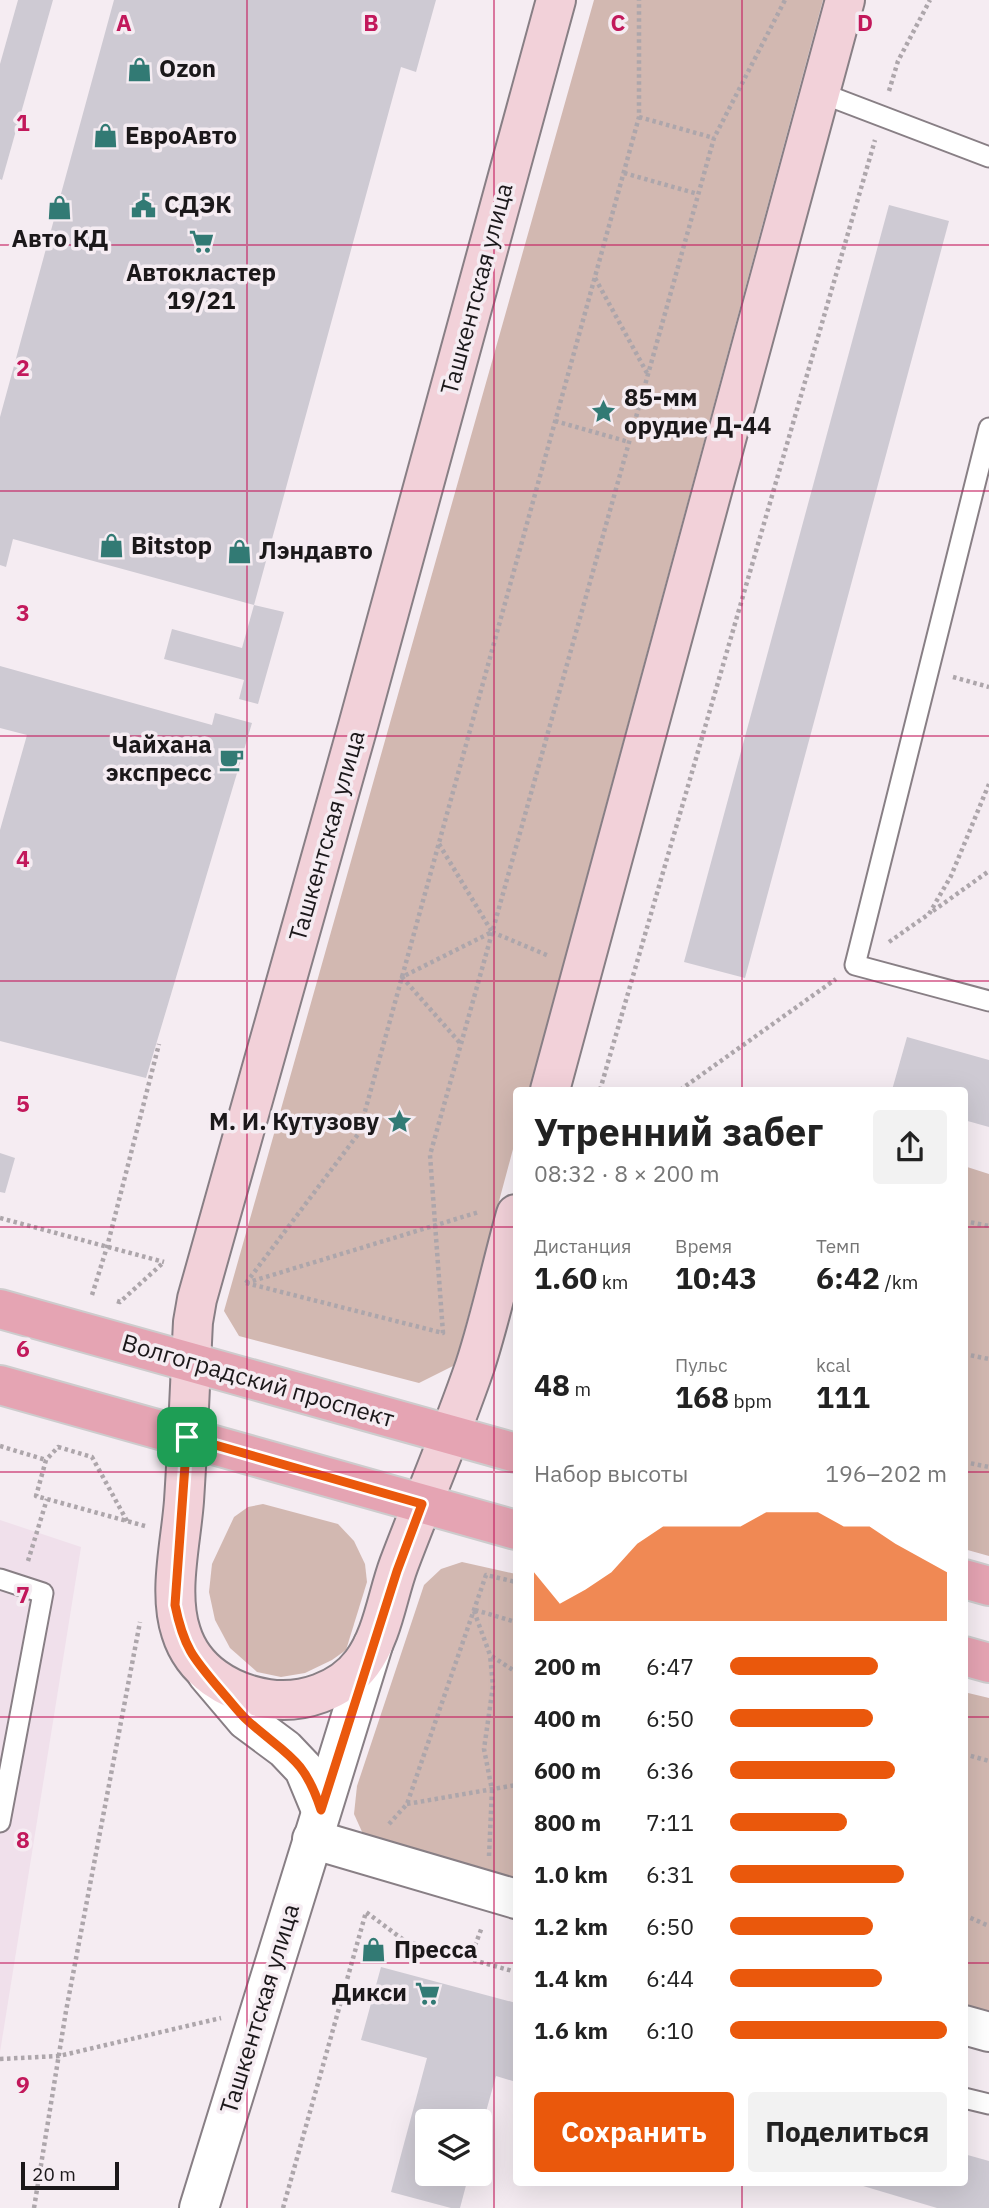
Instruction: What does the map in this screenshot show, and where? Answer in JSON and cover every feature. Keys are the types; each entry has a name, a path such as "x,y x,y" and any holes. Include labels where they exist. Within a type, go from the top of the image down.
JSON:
{"main road":[{"name":"Ташкентская улица","path":"501,1212 475,1366 397,1571 376,1636 364,1661 351,1675 318,1694 278,1700 259,1697 207,1674 191,1655 181,1632 175,1605 193,1322 197,1299 355,739 556,0"},
{"path":"551,1087 844,2"},
{"name":"Волгоградский проспект","path":"0,1309 513,1453"},
{"path":"0,1385 513,1529"},
{"path":"968,1580 989,1586"},
{"path":"968,1657 989,1663"}],"street":[{"name":"Ташкентская улица","path":"199,2208 376,1636"},
{"name":"Ташкентская улица","path":"207,1674 246,1720 285,1749 304,1769 316,1825"},
{"path":"316,1825 502,1895"},
{"path":"968,2026 989,2032"}],"lane":[{"path":"821,93 989,157"},
{"path":"989,428 855,965 989,1001"},
{"path":"0,1579 43,1593 0,1822"},
{"path":"968,2099 989,2104"}],"path":[{"path":"246,1283 359,1133 639,117 639,0"},
{"path":"246,1283 443,1333 430,1154 714,138 785,0"},
{"path":"601,1087 898,61 930,0"},
{"path":"639,117 714,138"},
{"path":"624,173 698,194"},
{"path":"595,278 648,374"},
{"path":"555,421 629,442"},
{"path":"928,671 989,687"},
{"path":"929,914 951,876 989,784"},
{"path":"439,844 492,932 552,957"},
{"path":"684,1087 989,871"},
{"path":"402,977 492,932"},
{"path":"402,977 461,1044"},
{"path":"92,1295 107,1247 159,1044"},
{"path":"246,1283 435,1225 501,1212"},
{"path":"0,1218 164,1262 120,1302 112,1300"},
{"path":"968,1222 989,1226"},
{"path":"79,1291 105,1298"},
{"path":"968,1355 989,1359"},
{"path":"0,1446 46,1460"},
{"path":"127,1521 92,1457 58,1447 46,1460 36,1496 127,1521 149,1527"},
{"path":"968,1463 989,1467"},
{"path":"20,1586 47,1499"},
{"path":"387,1826 407,1804 486,1575 513,1581"},
{"path":"474,1610 513,1621"},
{"path":"470,1959 486,1914 502,1895 492,1790 484,1749 493,1686 490,1655 474,1610"},
{"path":"34,2208 59,2056 142,1611"},
{"path":"490,1655 513,1670"},
{"path":"968,1755 989,1761"},
{"path":"407,1804 513,1786"},
{"path":"283,2208 366,1912 405,1941 513,1971"},
{"path":"968,1917 989,1926"},
{"path":"0,2059 59,2056 222,2018"}],"shaded area":[{"path":"594,0 823,0 530,1087 513,1087 513,1149 455,1365 419,1383 239,1336 224,1311"},
{"path":"968,1167 989,1174 989,1556 968,1550"},
{"path":"263,1504 338,1524 354,1541 365,1564 367,1582 346,1650 305,1673 281,1677 257,1672 230,1648 215,1620 209,1592 212,1564 234,1517 248,1507"},
{"path":"0,1520 81,1547 0,2052"},
{"path":"462,1562 513,1573 513,1882 363,1834 354,1814 357,1786 424,1585 441,1569"},
{"path":"968,1693 989,1698 989,2015 968,2009"}],"building":[{"path":"18,0 53,0 2,180 0,64"},
{"name":"Автокластер 19/21","path":"114,0 436,0 416,72 401,67 254,605 13,539 6,567 0,565 0,417"},
{"path":"889,205 949,221 745,978 684,962"},
{"path":"254,605 284,612 258,704 239,699 244,680 164,659 172,629 242,648"},
{"path":"0,666 212,725 215,713 252,723 146,1078 0,1041 0,830 27,735 0,728"},
{"path":"907,1037 989,1060 989,1127 968,1121 968,1087 893,1087"},
{"path":"0,1153 15,1158 5,1193 0,1192"},
{"path":"381,1967 513,2002 513,2081 496,2076 487,2109 415,2109 415,2186 466,2186 460,2208 391,2192 427,2058 361,2040"},
{"path":"968,2155 989,2161 989,2208 937,2208 863,2186 968,2186"}],"place":[{"name":"Ozon","path":"139,69"},
{"name":"ЕвроАвто","path":"105,136"},
{"name":"СДЭК","path":"144,205"},
{"name":"Авто КД","path":"60,208"},
{"name":"Автокластер 19/21","path":"201,242"},
{"name":"85-мм орудие Д-44","path":"604,412"},
{"name":"Bitstop","path":"111,546"},
{"name":"Лэндавто","path":"239,551"},
{"name":"Чайхана экспресс","path":"232,759"},
{"name":"М. И. Кутузову","path":"399,1122"},
{"name":"Пресса","path":"374,1950"},
{"name":"Дикси","path":"427,1993"}],"route":[{"path":"187,1437 422,1504 397,1571 321,1810 304,1769 285,1749 246,1720 191,1655 181,1632 175,1605 187,1437"}]}
